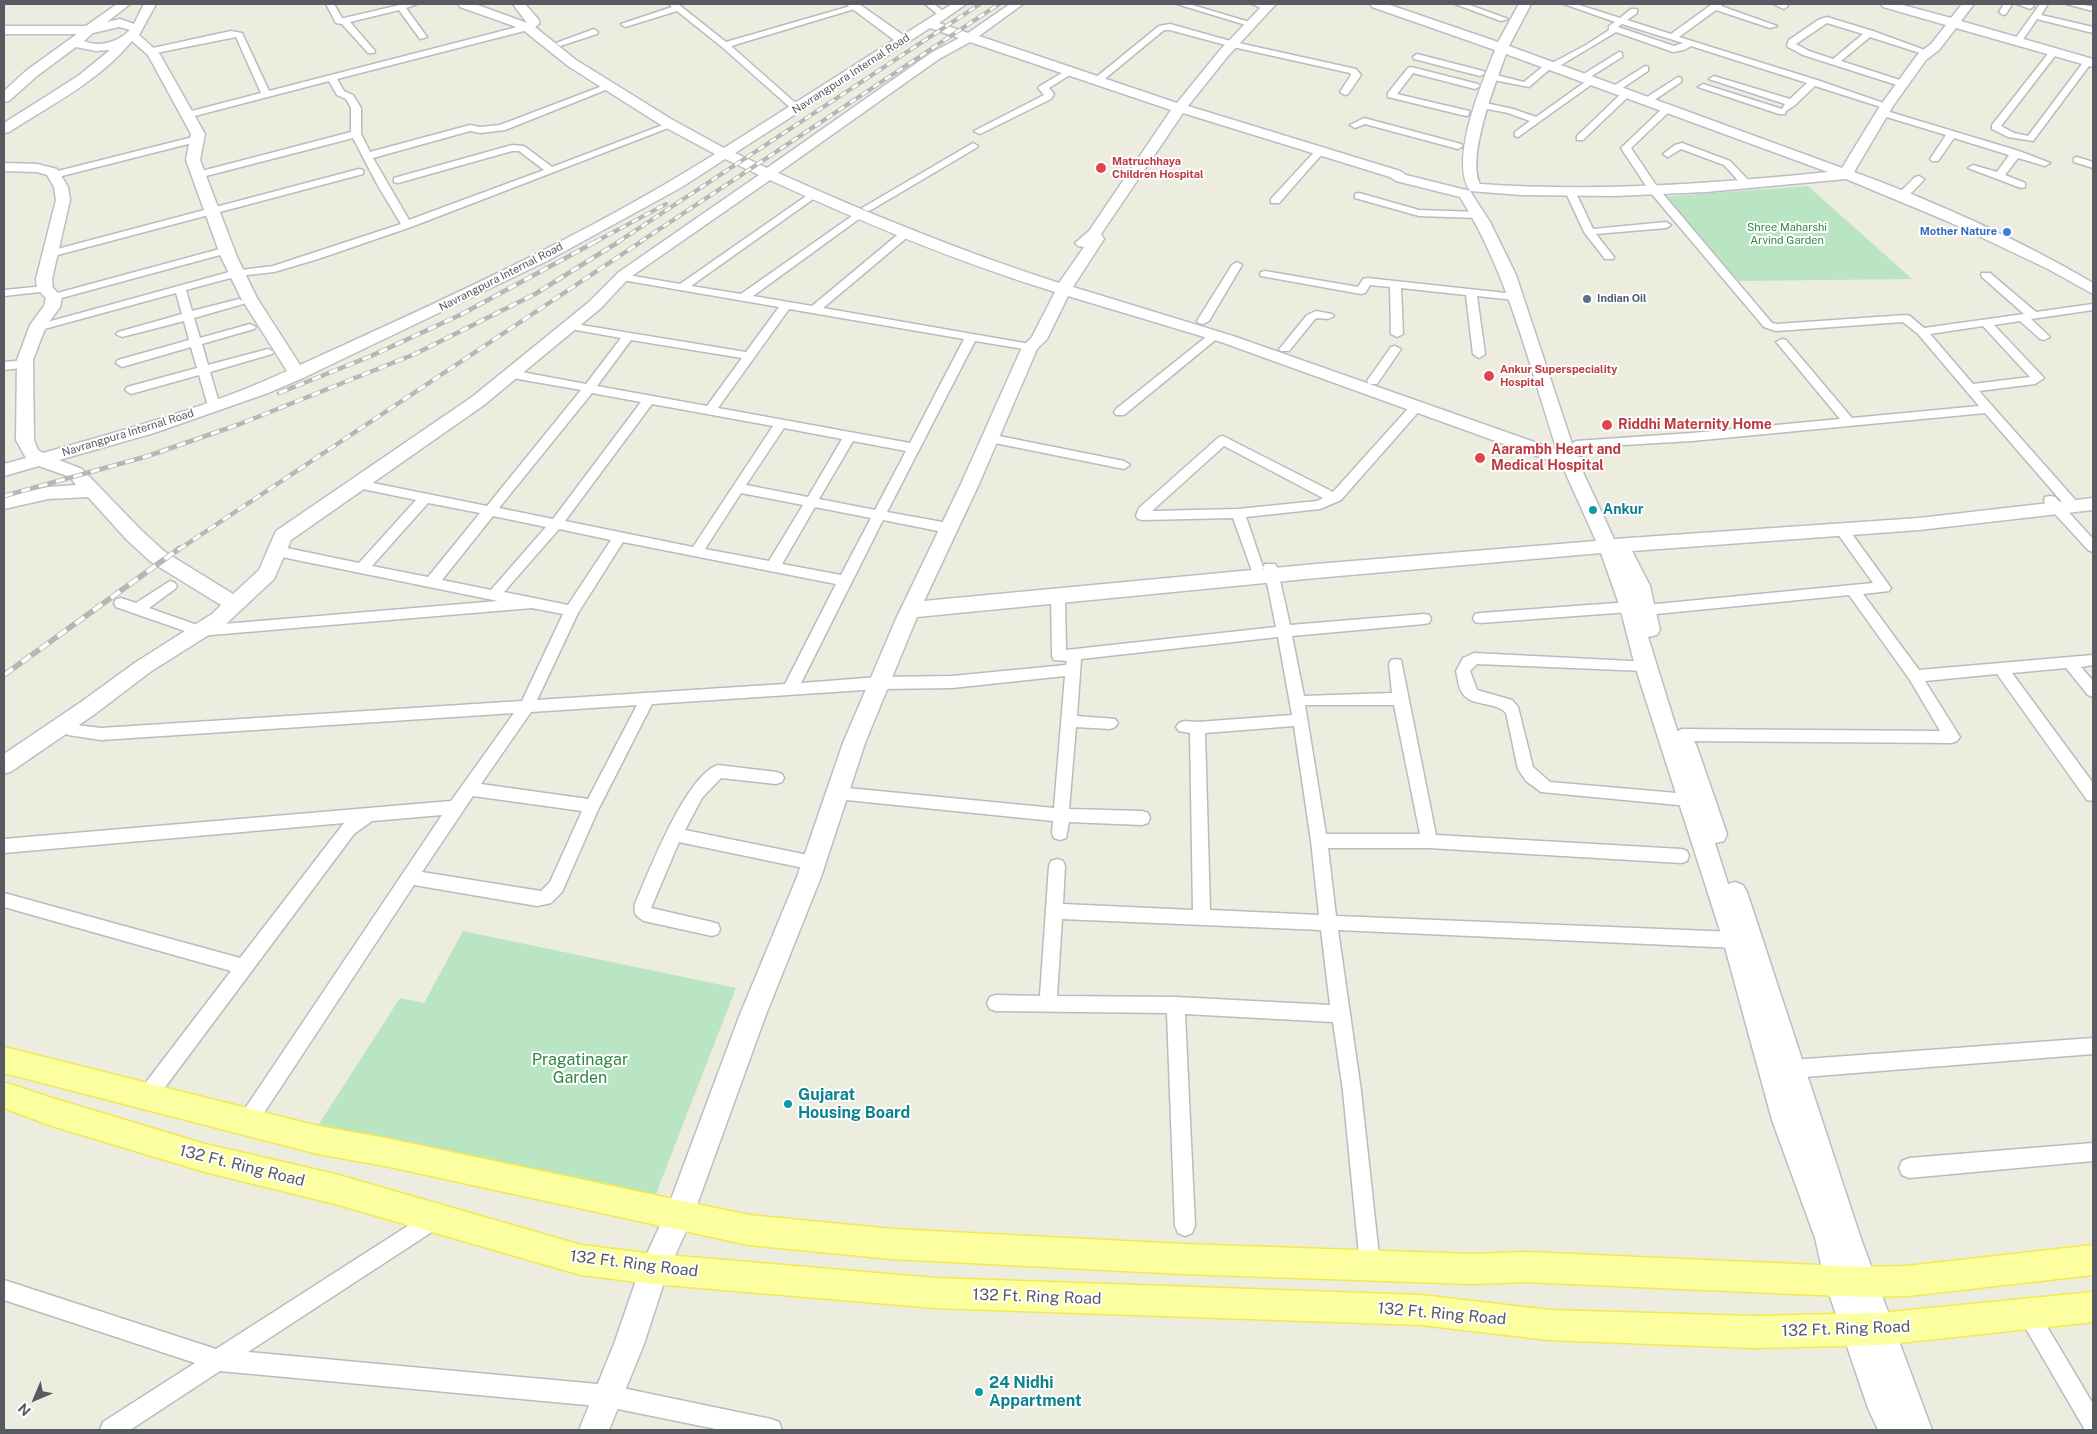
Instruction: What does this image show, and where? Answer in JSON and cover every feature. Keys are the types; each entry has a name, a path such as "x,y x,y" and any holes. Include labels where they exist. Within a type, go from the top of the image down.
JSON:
{"main road":[{"path":"4,1060 318,1140 394,1154 680,1216 749,1230 892,1244 1183,1259 1472,1269 1526,1267 1851,1282 1907,1281 2093,1260"},
{"name":"132 Ft. Ring Road","path":"4,1095 52,1112 205,1158 335,1189 581,1260 654,1269 935,1293 1421,1310 1549,1325 1753,1332 1868,1330 2093,1307"}],"street":[{"path":"4,98 32,73 124,4"},
{"path":"4,129 110,59 132,36 150,4"},
{"path":"330,4 339,21 414,4"},
{"path":"470,4 546,31 581,60 617,84 729,152"},
{"path":"484,4 523,18 528,26 572,63 608,87 671,124 771,172 863,211 906,233 1215,335 1417,406 1573,453 1692,437 1988,409"},
{"path":"187,115 332,79 528,26 533,20 519,4"},
{"path":"930,4 944,15"},
{"name":"Navrangpura Internal Road","path":"4,470 148,428 214,406 297,374 542,258 677,184 960,4"},
{"path":"4,765 143,667 219,619 267,574 283,536 478,401 595,305 622,277 935,56 970,37 1017,4"},
{"path":"1181,4 1252,24"},
{"path":"1459,4 1504,19"},
{"path":"1355,125 1364,121 1458,151 1466,113 1497,46 1504,19 1513,4"},
{"path":"1497,46 1506,38 1525,4"},
{"path":"1568,4 1814,82 1952,133 2045,162"},
{"path":"1887,4 2019,39 2091,62"},
{"path":"1896,4 2091,62"},
{"path":"1949,21 1957,4"},
{"path":"1845,175 1885,109 1925,53 1924,44 1968,4"},
{"path":"2003,12 2008,4"},
{"path":"2019,39 2044,4"},
{"path":"2070,4 2093,9"},
{"path":"594,1430 628,1344 654,1269 680,1216 752,1017 813,863 854,743 913,604 1030,347 1039,339 1060,283 1097,239 1094,234 1179,108 1252,24 1264,5"},
{"path":"1384,5 1876,185 2052,266 2093,289"},
{"path":"625,24 675,6 725,45 797,109"},
{"path":"725,45 855,6 903,41"},
{"path":"1673,37 1717,6 1773,26"},
{"path":"401,7 423,37"},
{"path":"1614,30 1613,27 1634,11"},
{"path":"2035,16 2093,30"},
{"path":"1903,84 1794,48 1791,45 1792,42 1827,20 1925,53"},
{"path":"4,21 21,30"},
{"path":"344,21 371,51"},
{"path":"4,30 88,30 120,23 132,36 152,52 198,134 193,160 226,250 249,298 297,374"},
{"path":"930,24 1179,108 1395,174 1402,178 1469,193 1559,196 1567,193 1747,184 1845,175"},
{"path":"1098,80 1166,26 1233,44 1353,71 1356,75 1345,92"},
{"path":"1466,113 1391,95 1411,70 1526,85 1551,66 1614,30 1673,49 1681,48 1690,42"},
{"path":"560,42 594,32"},
{"path":"1834,62 1870,33"},
{"path":"110,59 152,52 231,34 239,35 266,95"},
{"path":"4,38 77,40 80,44 89,47 100,47 132,36"},
{"path":"2054,52 1995,127 2000,131 2030,139 2091,62"},
{"path":"1518,134 1619,55"},
{"path":"1417,57 1482,79"},
{"path":"1580,138 1621,91 1646,69"},
{"path":"980,131 1048,97 1049,94 1043,88 1070,71"},
{"path":"332,79 340,92 350,97 356,108 356,134 407,225"},
{"path":"1482,79 1481,104 1472,144 1469,193 1508,275 1573,453 1612,542 1638,608 1792,1069 1851,1282 1868,1330 1916,1430"},
{"path":"1714,79 1792,103"},
{"path":"1647,101 1678,80"},
{"path":"1774,119 1814,82"},
{"path":"368,156 470,128 480,130 502,128 608,87"},
{"path":"1703,87 1782,112"},
{"path":"1481,104 1538,120"},
{"path":"1668,108 1626,148 1654,190 1772,327 1906,318 1922,332 1988,409 2062,503 2093,547"},
{"path":"37,328 237,273 290,264 407,225 671,124"},
{"path":"1935,159 1952,133"},
{"path":"198,175 356,134"},
{"path":"54,175 197,139"},
{"path":"743,298 863,211 973,146"},
{"path":"1668,154 1678,146 1682,146 1713,157 1727,163 1747,184"},
{"path":"398,180 512,148 521,148 550,170"},
{"path":"1275,201 1320,151"},
{"path":"1999,176 2016,153"},
{"path":"2077,160 2093,165"},
{"path":"4,167 37,168 52,172 61,187 63,200 44,280 52,307 37,328 24,364 25,440 31,453 40,460 76,473 134,535 158,557 234,604"},
{"path":"1973,168 2021,185"},
{"path":"50,254 358,172"},
{"path":"771,172 812,195 928,232 1060,283 1203,321 1573,453"},
{"path":"1902,196 1919,179"},
{"path":"1359,196 1419,213 1469,193"},
{"path":"1469,193 1494,222 1518,275 1573,453"},
{"path":"1567,193 1589,232 1609,257"},
{"path":"682,288 812,195"},
{"path":"1589,232 1666,225"},
{"path":"814,310 906,233"},
{"path":"4,293 49,293 226,250"},
{"path":"1203,321 1237,265"},
{"path":"1264,274 1361,291 1367,281 1516,297"},
{"path":"1986,275 2028,317 2044,337"},
{"path":"622,277 1030,347"},
{"path":"1395,284 1397,334"},
{"path":"180,289 214,406"},
{"path":"1471,292 1479,354"},
{"path":"122,334 239,302"},
{"path":"712,410 786,306"},
{"path":"1922,332 2093,307"},
{"path":"1285,349 1311,317 1316,314 1328,316"},
{"path":"1970,388 2035,380 2038,378 1986,323"},
{"path":"569,326 749,356"},
{"path":"122,363 250,327"},
{"path":"1120,412 1215,335"},
{"path":"432,582 589,388 628,336"},
{"path":"790,689 971,337"},
{"path":"1782,342 1848,421"},
{"path":"1373,381 1395,350"},
{"path":"131,390 268,352"},
{"path":"4,366 24,364"},
{"path":"511,374 914,448"},
{"path":"494,595 556,524 649,399"},
{"path":"1334,498 1223,440 1144,511 1143,516 1238,513 1320,505 1334,498 1417,406"},
{"path":"696,552 781,423"},
{"path":"773,567 850,436"},
{"path":"989,438 1124,465"},
{"path":"358,484 620,538 845,580"},
{"path":"738,488 948,528"},
{"path":"4,503 48,492 92,491"},
{"path":"1612,542 1919,524 2062,503 2093,494"},
{"path":"362,568 425,498"},
{"path":"913,604 986,594 1266,570 2062,503 2093,504"},
{"path":"1238,513 1266,570 1284,632 1320,841 1328,923 1352,1091 1370,1265"},
{"path":"1480,618 1638,608 1884,588 1842,530"},
{"path":"247,1122 468,789 526,707 572,611 620,538"},
{"path":"277,550 572,611"},
{"path":"913,604 1058,596 1266,570"},
{"path":"138,609 170,586"},
{"path":"1682,735 1952,737 1915,676 1853,590"},
{"path":"1058,596 1059,656 1424,619"},
{"path":"122,603 199,631 532,602"},
{"path":"1638,608 1645,666 1688,800 1709,858 1786,1120 1829,1238 1851,1282"},
{"path":"1060,833 1074,654"},
{"path":"1645,666 1474,658 1468,662 1463,670 1468,690 1472,694 1507,704 1513,711 1526,769 1532,777 1547,788 1688,800"},
{"path":"1915,676 2093,660"},
{"path":"2069,662 2093,691"},
{"path":"1396,664 1400,699 1429,840"},
{"path":"2000,668 2093,795"},
{"path":"64,724 73,731 102,734 879,683 952,682 1073,670"},
{"path":"410,877 536,899 545,898 556,887 592,806 647,699"},
{"path":"1308,700 1400,699"},
{"path":"1202,918 1190,728 1299,720"},
{"path":"1068,721 1110,723"},
{"path":"712,929 650,916 642,911 643,904 674,834 704,781 718,771 776,778"},
{"path":"468,789 592,806"},
{"path":"837,793 1061,815 1142,818"},
{"path":"4,846 456,807"},
{"path":"147,1096 348,829 369,815"},
{"path":"674,834 813,863"},
{"path":"1320,841 1429,840 1681,856"},
{"path":"1048,1004 1056,911 1057,866"},
{"path":"4,900 244,967"},
{"path":"1056,911 1734,940"},
{"path":"996,1003 1176,1005 1340,1014"},
{"path":"1176,1005 1185,1226"},
{"path":"1792,1069 2093,1046"},
{"path":"1909,1168 2093,1152"},
{"path":"111,1430 434,1219"},
{"path":"4,1290 217,1360 608,1396 772,1430"},
{"path":"2029,1315 2092,1420"},
{"path":"1868,1330 1883,1408 1894,1430"}],"green space":[{"name":"Shree Maharshi Arvind Garden","path":"1808,186 1912,279 1739,281 1658,197"},
{"name":"Pragatinagar Garden","path":"463,931 736,988 654,1199 317,1127 400,998 424,1003"}],"railway":[{"path":"618,242 980,4"},
{"path":"640,242 999,4"},
{"path":"595,242 666,204"},
{"path":"279,393 371,356 460,315 597,241"},
{"path":"4,496 148,456 240,424 415,354 535,294 620,241"},
{"path":"178,550 642,241"},
{"path":"4,675 180,548"}],"place":[{"name":"Matruchhaya Children Hospital","path":"1101,168"},
{"name":"Mother Nature","path":"2007,232"},
{"name":"Indian Oil","path":"1587,299"},
{"name":"Ankur Superspeciality Hospital","path":"1489,376"},
{"name":"Riddhi Maternity Home","path":"1607,425"},
{"name":"Aarambh Heart and Medical Hospital","path":"1480,458"},
{"name":"Ankur","path":"1593,510"},
{"name":"Gujarat Housing Board","path":"788,1104"},
{"name":"24 Nidhi Appartment","path":"979,1392"}]}
